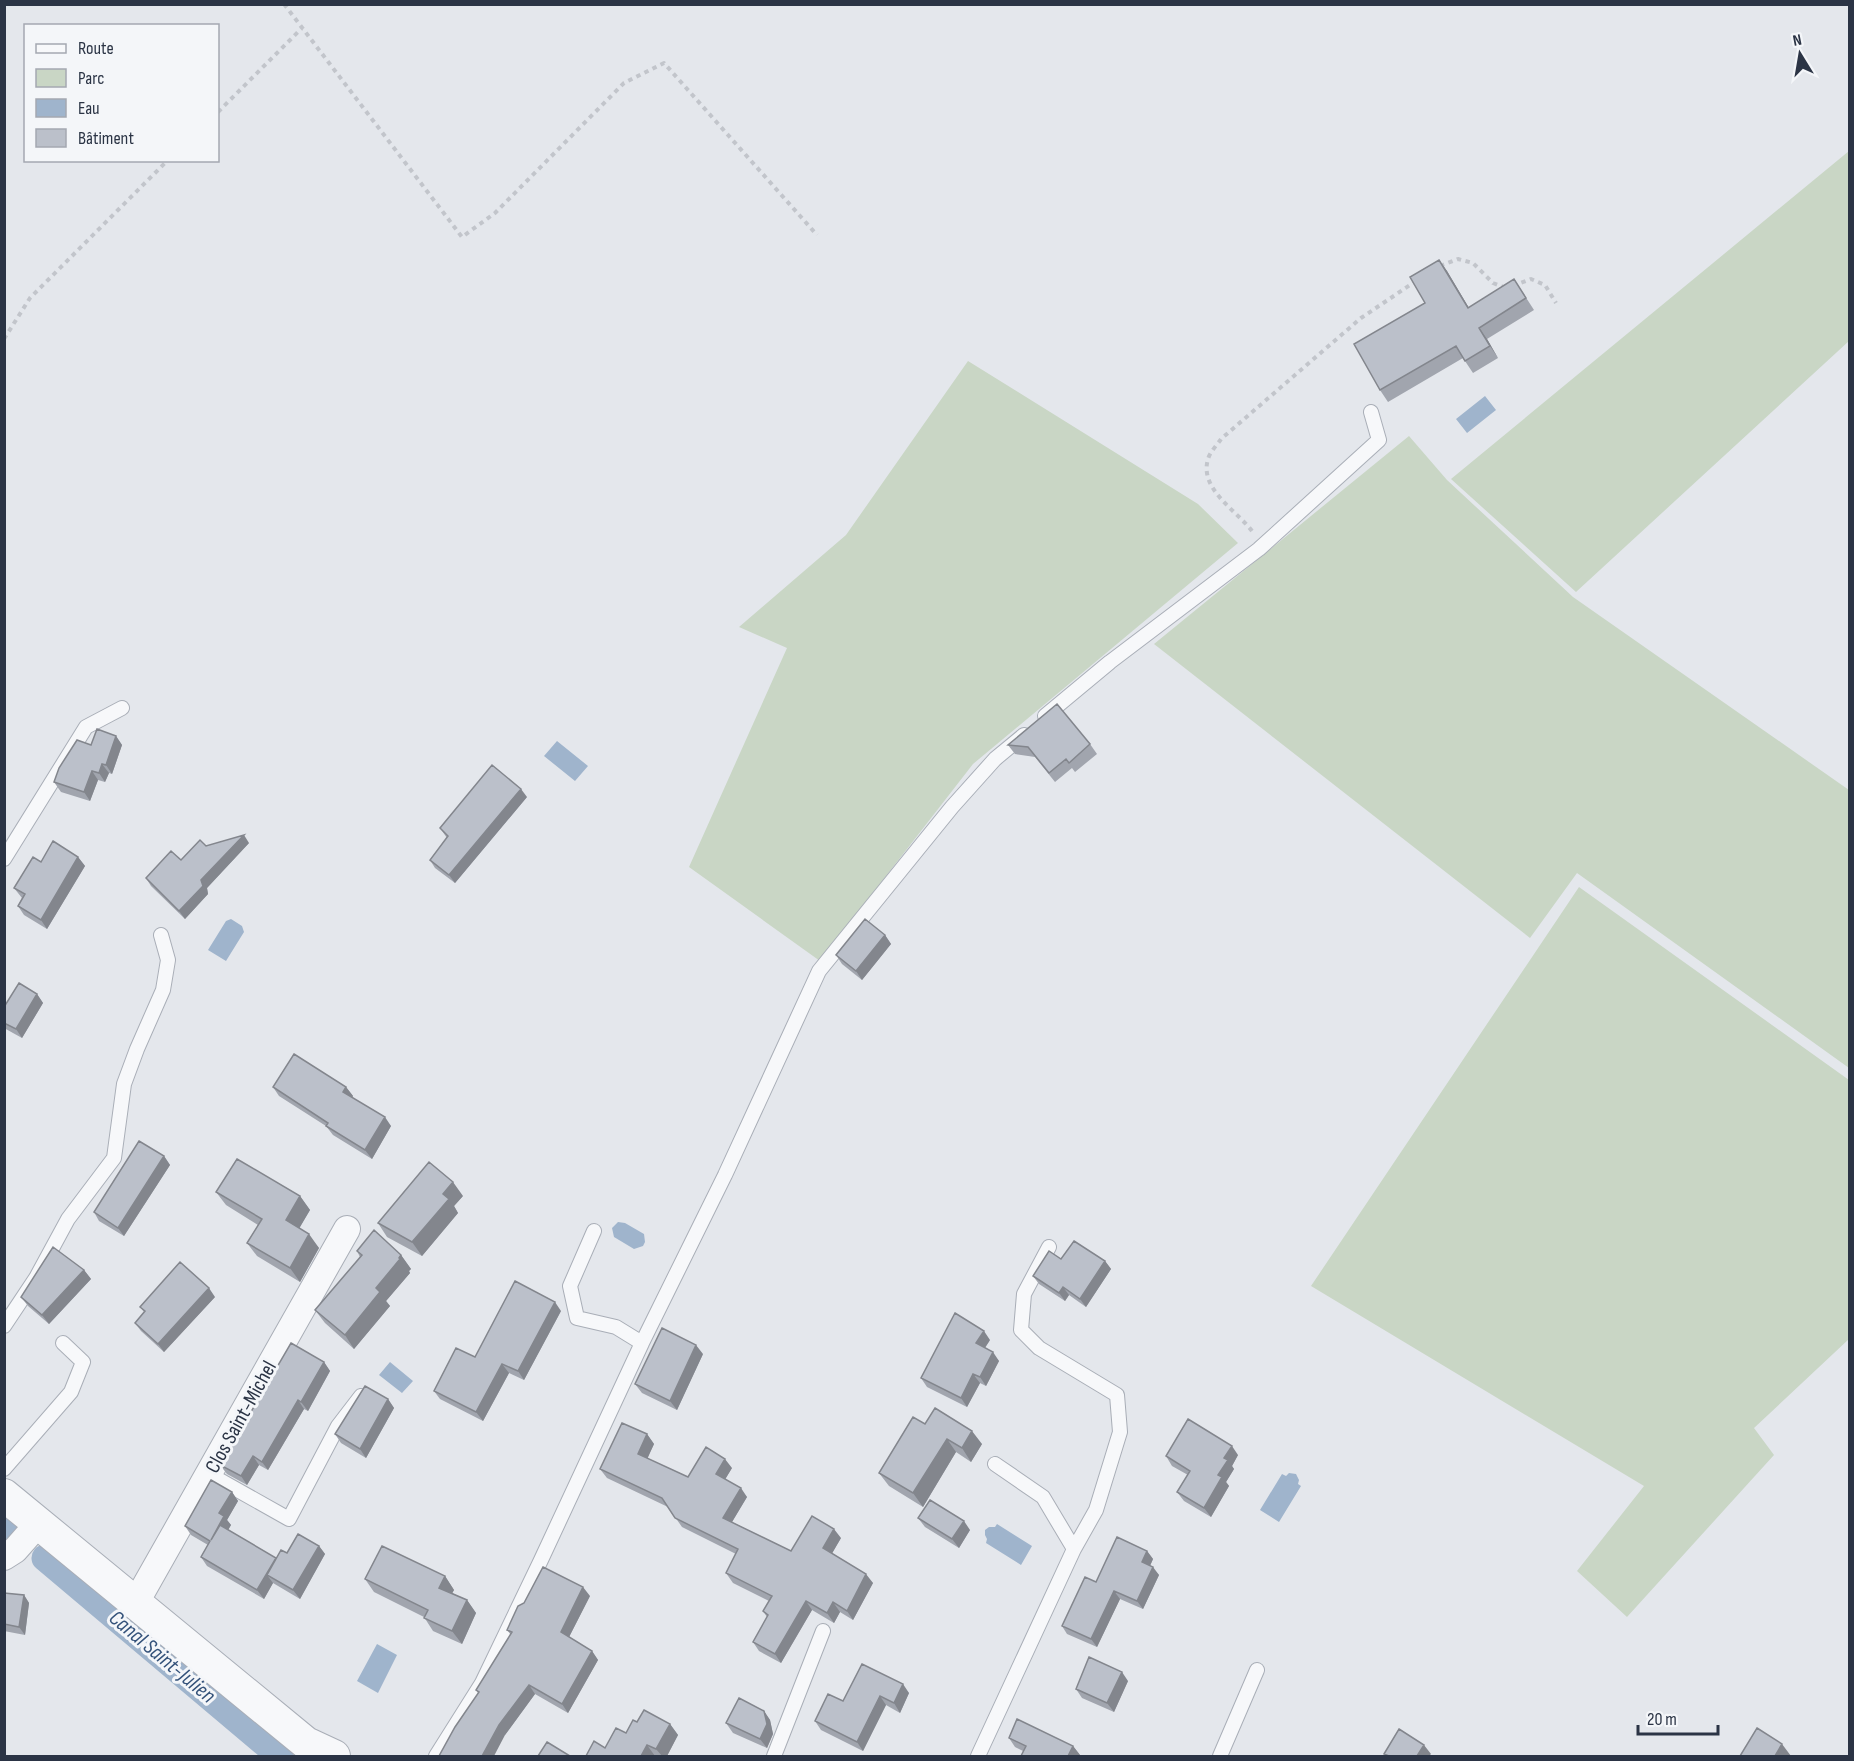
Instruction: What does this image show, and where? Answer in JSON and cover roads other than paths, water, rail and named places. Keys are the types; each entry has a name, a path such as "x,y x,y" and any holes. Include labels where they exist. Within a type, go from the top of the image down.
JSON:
{"street":[{"name":"Clos Saint-Michel","path":"135,1604 347,1229"},
{"path":"4,1495 306,1743 334,1756"},
{"path":"10,1553 38,1524"}],"lane":[{"path":"436,1756 482,1683 542,1560 642,1343 725,1175 819,971 952,807 995,759 1110,662 1259,549 1379,440 1371,412"},
{"path":"4,859 86,727 122,708"},
{"path":"4,1326 36,1278 68,1219 114,1158 124,1084 163,990 168,960 161,935"},
{"path":"594,1232 570,1286 577,1318 616,1327 642,1343"},
{"path":"978,1756 1074,1549 1096,1510 1120,1432 1117,1395 1039,1348 1021,1330 1024,1294 1049,1247"},
{"path":"4,1469 71,1392 84,1362 63,1343"},
{"path":"209,1474 289,1519 338,1426 362,1394"},
{"path":"995,1464 1043,1497 1074,1549"},
{"path":"774,1756 823,1631"},
{"path":"1220,1756 1257,1670"}],"water":[{"path":"1485,396 1496,410 1467,433 1456,419"},
{"path":"557,741 588,766 575,781 544,756"},
{"path":"231,919 242,926 244,932 226,961 208,950 226,921"},
{"path":"618,1222 625,1223 644,1234 643,1246 634,1249 614,1237 612,1228"},
{"path":"390,1362 413,1381 402,1393 379,1375"},
{"path":"1289,1473 1296,1474 1298,1484 1301,1486 1279,1522 1260,1510 1282,1474 1286,1476"},
{"path":"997,1524 1032,1546 1021,1565 986,1543 985,1530"},
{"path":"377,1644 397,1655 378,1693 357,1681"}],"waterway":[{"name":"Canal Saint-Julien","path":"4,1525 13,1532"},
{"name":"Canal Saint-Julien","path":"45,1558 280,1756"}]}
